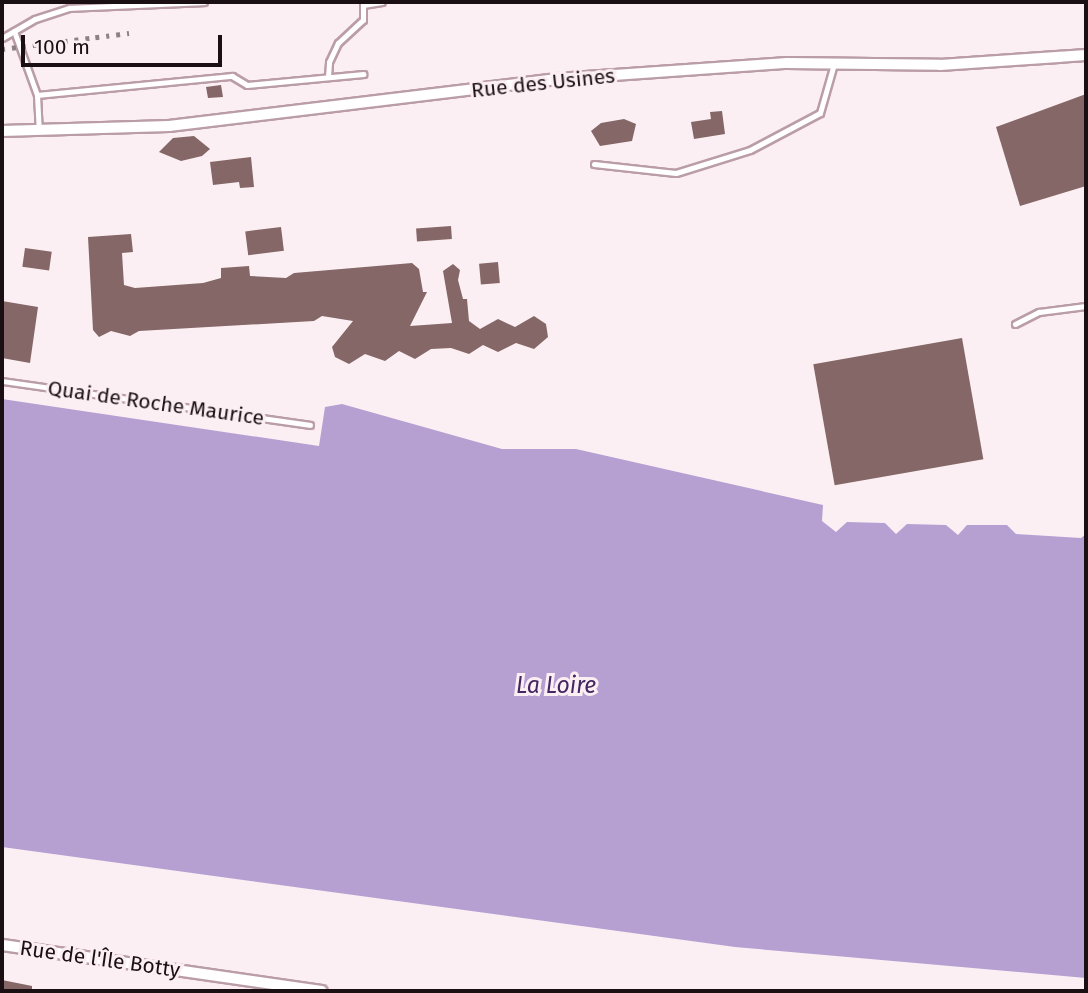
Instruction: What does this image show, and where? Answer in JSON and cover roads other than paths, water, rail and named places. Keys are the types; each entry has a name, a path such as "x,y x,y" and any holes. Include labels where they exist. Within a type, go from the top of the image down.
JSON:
{"street":[{"name":"Rue des Usines","path":"2,131 39,132 169,126 346,108 557,79 787,63 940,65 1086,55"},
{"name":"Rue de l'Île Botty","path":"2,945 322,991"}],"lane":[{"path":"2,38 69,8 204,2"},
{"path":"328,77 329,62 338,43 363,20 363,5 382,2"},
{"path":"14,31 37,95 39,132"},
{"path":"594,164 676,173 750,150 820,113 834,64"},
{"path":"37,95 232,76 247,85 363,74"},
{"path":"1015,324 1040,312 1086,306"},
{"name":"Quai de Roche Maurice","path":"2,381 310,425"}],"water":[{"name":"La Loire","path":"2,399 319,446 325,407 342,404 502,449 576,449 823,505 822,521 836,532 847,522 885,523 896,534 907,524 946,525 958,535 967,525 1007,525 1016,534 1081,538 1086,534 1086,978 735,947 2,847"}],"railway":[{"path":"2,49 129,33"}]}
